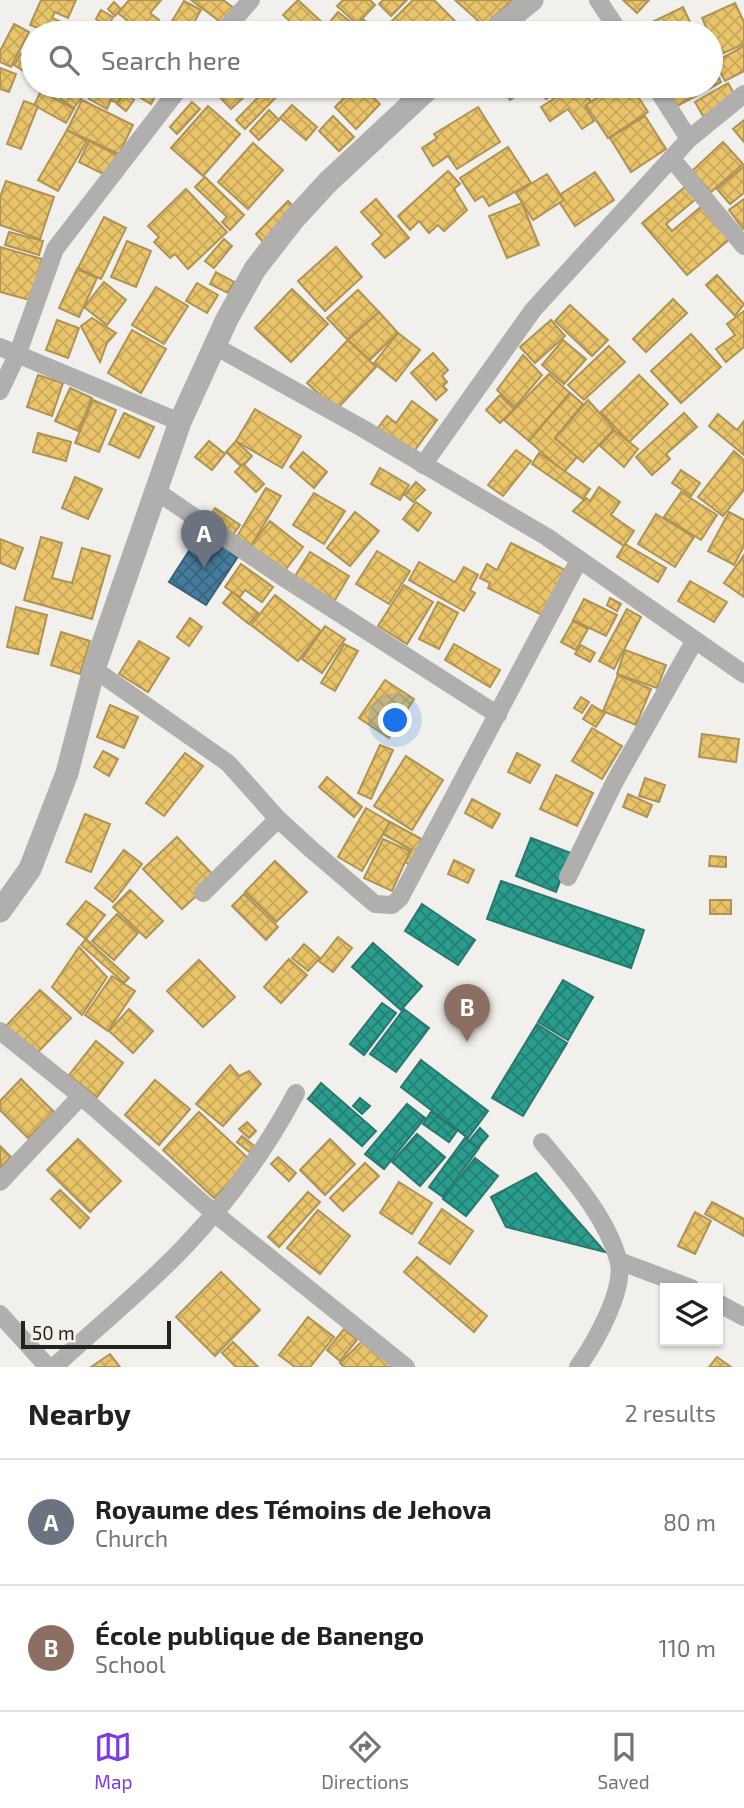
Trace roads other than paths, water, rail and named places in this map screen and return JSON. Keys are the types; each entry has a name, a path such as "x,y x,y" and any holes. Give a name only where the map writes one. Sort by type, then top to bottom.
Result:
{"street":[{"path":"232,21 250,0"},
{"path":"506,21 532,0"},
{"path":"598,0 612,21"},
{"path":"423,465 533,310 689,139 744,94"},
{"path":"0,391 18,354 55,249 172,98"},
{"path":"0,911 30,869 67,773 94,669 180,422 213,345 255,269 294,219 328,182 418,98"},
{"path":"663,98 689,139"},
{"path":"672,159 744,246"},
{"path":"213,345 547,537 744,674"},
{"path":"0,346 180,422"},
{"path":"156,491 284,578 498,715"},
{"path":"94,669 228,763 278,819 375,904 392,905 400,898 435,834 579,560"},
{"path":"568,877 615,781 695,640"},
{"path":"203,893 278,819"},
{"path":"0,1031 81,1096 214,1213 406,1367"},
{"path":"54,1367 186,1245 214,1213 274,1131 296,1093"},
{"path":"0,1182 81,1096"},
{"path":"542,1142 599,1219 619,1261 615,1292 606,1320 578,1367"},
{"path":"619,1261 678,1283"},
{"path":"723,1306 744,1317"},
{"path":"0,1314 48,1367"}],"place":[{"name":"Royaume des Témoins de Jehova","path":"204,568"},
{"name":"École publique de Banengo","path":"467,1042"}]}
